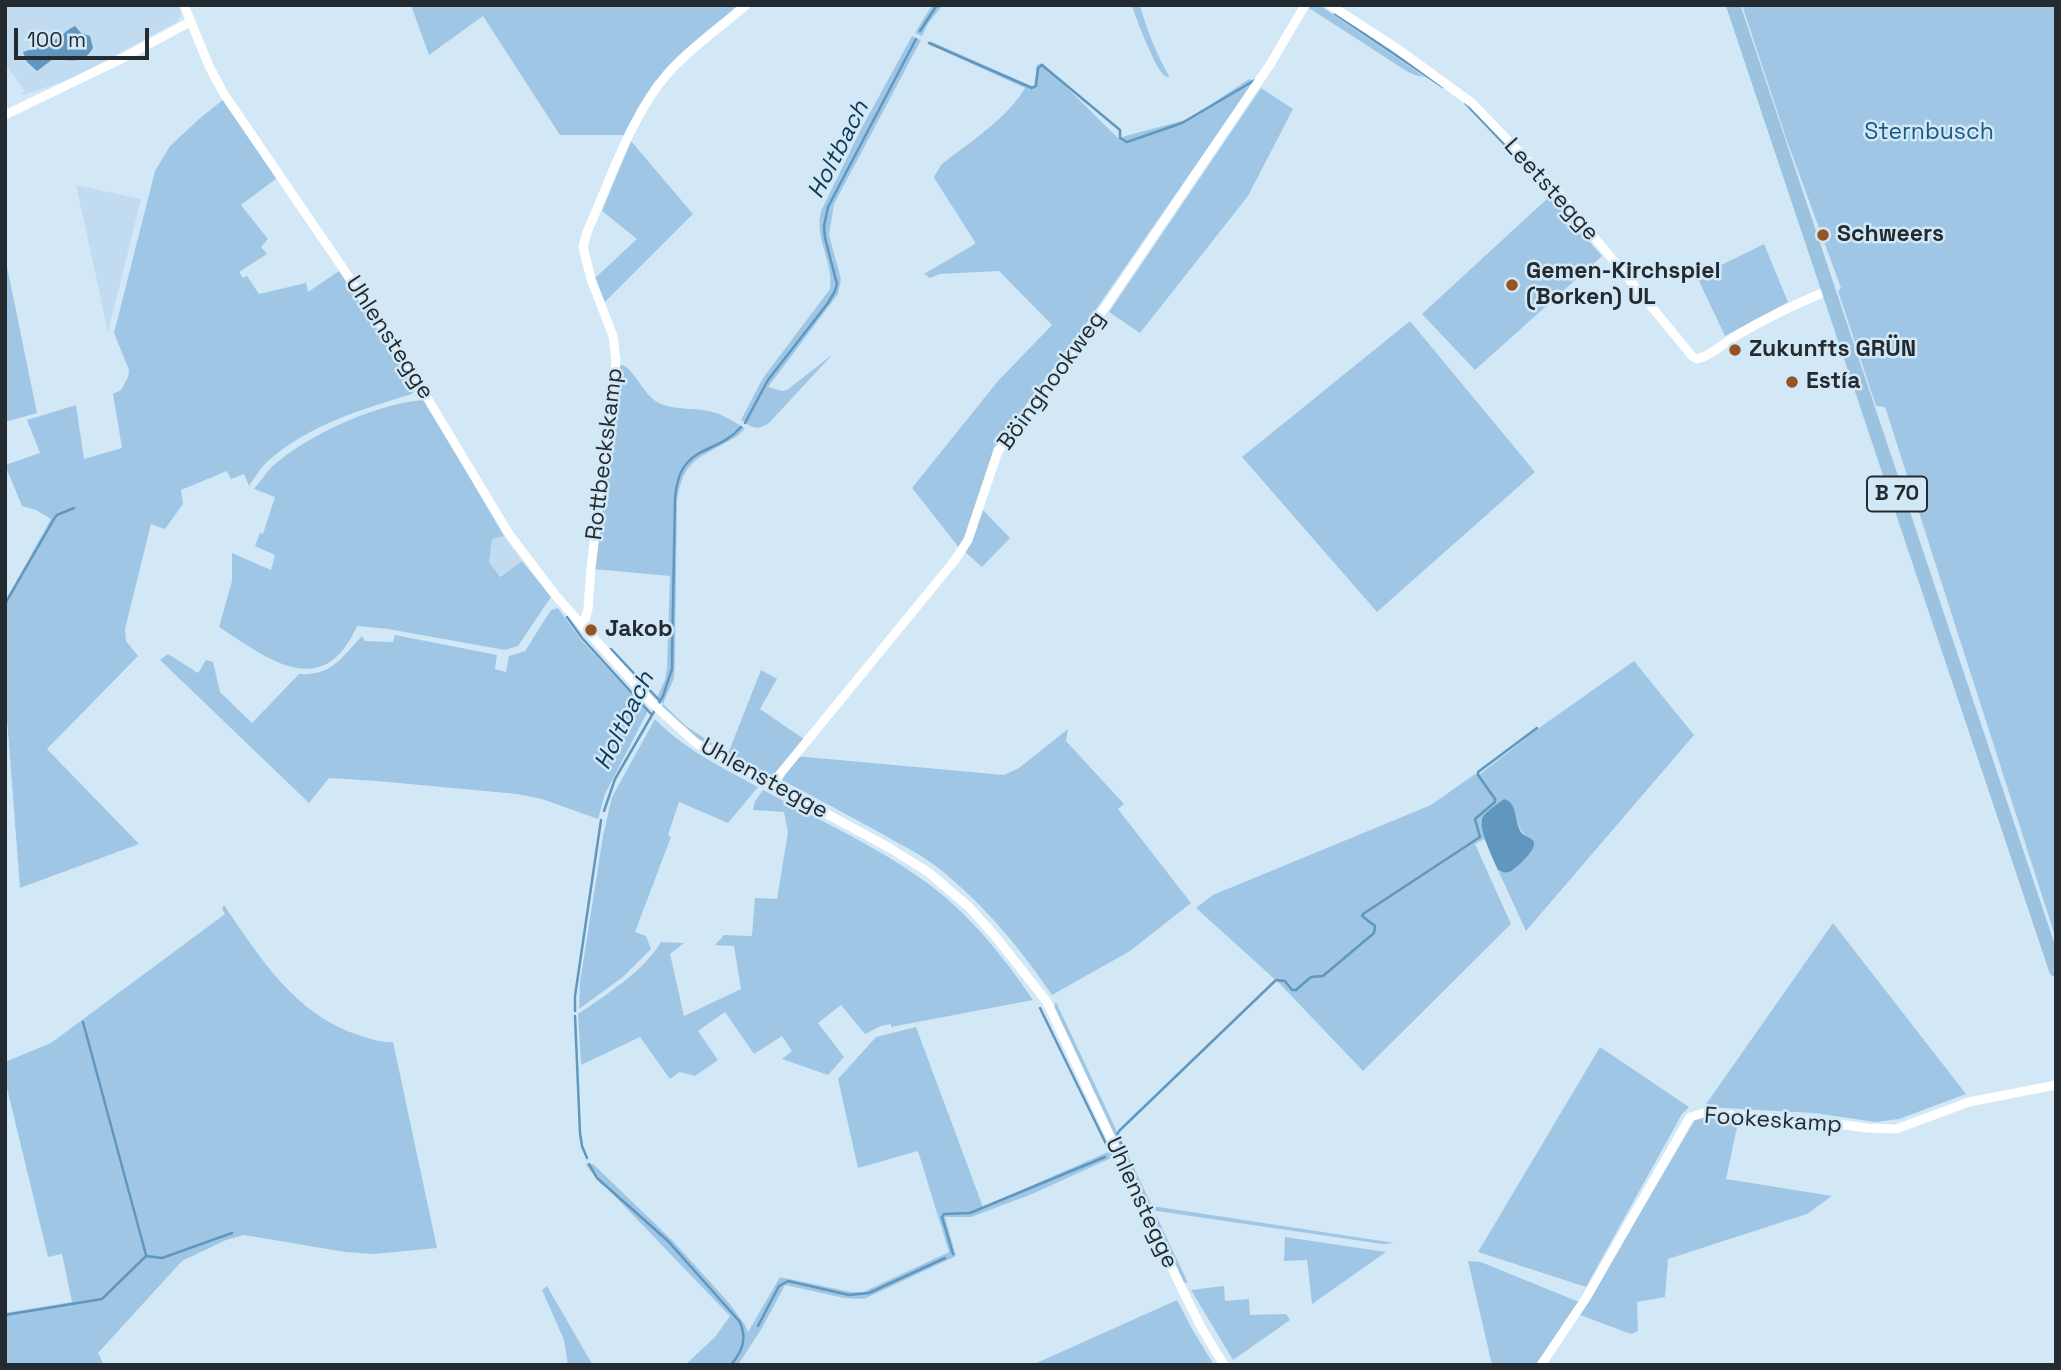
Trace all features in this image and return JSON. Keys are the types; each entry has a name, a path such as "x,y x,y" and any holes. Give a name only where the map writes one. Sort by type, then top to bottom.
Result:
{"main road":[{"name":"B 70","path":"1734,5 2056,970"}],"street":[{"name":"Uhlenstegge","path":"184,5 224,94 396,346 509,534 556,596 659,711 696,743 877,841 928,872 969,907 1047,1002 1182,1289 1224,1365"},
{"name":"Rottbeckskamp","path":"583,627 588,609 616,360 613,336 591,279 583,247 635,122 651,95 681,60 746,5"},
{"name":"Böinghookweg","path":"771,785 955,560 968,540 998,452 1106,306 1271,63 1306,5"},
{"name":"Leetstegge","path":"1330,5 1395,47 1472,103 1553,187 1697,359 1777,313 1829,290"},
{"path":"5,115 190,22"},
{"name":"Fookeskamp","path":"1541,1365 1586,1298 1690,1117 1704,1114 1896,1129 1969,1102 2056,1085"}],"shaded area":[{"path":"5,5 180,5 181,16 177,22 71,79 23,95 25,91 5,64"},
{"path":"75,26 81,33 90,36 93,48 85,57 76,60 53,59 37,71 27,62 23,52 52,41"},
{"path":"76,185 141,199 108,332 87,235"},
{"path":"504,536 522,561 499,577 488,562 492,539"},
{"path":"1504,799 1512,804 1521,832 1534,843 1532,850 1509,872 1498,870 1482,824 1485,814"}],"green space":[{"path":"411,5 738,5 653,84 626,135 560,135 483,16 429,55"},
{"path":"932,5 943,5 922,36 915,33"},
{"path":"1132,5 1140,5 1153,43 1170,78 1161,72 1153,58"},
{"path":"1310,5 1319,5 1425,77 1408,72 1309,8"},
{"name":"Sternbusch","path":"1742,5 2056,5 2056,939 1885,407 1876,406 1838,291 1841,288 1786,138"},
{"path":"912,36 921,40 834,204 829,235 841,279 838,294 768,387 787,390 833,354 769,423 758,428 752,427 741,420 763,378 830,289 829,270 820,231 821,211 861,129"},
{"path":"930,41 1031,86 1034,85 1037,65 1042,63 1118,138 1189,119 1249,79 1254,81 1072,344 994,448 966,539 960,549 912,488 998,381 1052,325 999,271 940,274 930,278 924,274 975,244 934,177 941,165 987,130 1008,110 1025,88 935,47 929,44"},
{"path":"1261,88 1293,109 1248,196 1140,333 1109,312"},
{"path":"224,99 277,178 241,205 268,239 261,247 267,254 239,272 243,278 247,276 259,294 306,283 308,292 339,271 414,385 414,390 412,394 355,412 301,437 269,460 249,486 244,474 231,479 227,471 181,490 183,504 165,529 151,524 125,629 126,641 138,656 47,749 139,844 20,888 5,719 5,601 51,519 22,506 5,465 40,453 27,420 76,405 84,459 122,448 113,394 121,390 129,370 114,333 155,171 170,146"},
{"path":"631,141 693,214 604,303 594,279 637,239 602,211"},
{"name":"Gemen-Kirchspiel (Borken) UL","path":"1549,197 1602,256 1475,370 1422,314"},
{"path":"1764,244 1788,302 1725,336 1697,277"},
{"path":"5,257 37,413 5,422"},
{"path":"1410,321 1535,472 1377,612 1242,457"},
{"path":"623,365 650,396 661,404 716,413 745,428 737,436 693,463 687,469 680,487 677,500 674,678 663,704 657,697 667,668 670,576 593,569 618,366"},
{"path":"425,400 504,536 492,539 489,562 500,577 522,561 551,597 518,646 505,650 357,626 343,649 328,663 311,669 275,661 219,627 232,581 232,553 271,570 275,555 255,546 260,533 263,534 275,497 254,489 269,470 303,444 344,423 387,407"},
{"path":"981,508 1010,538 982,567 964,551"},
{"path":"558,608 581,640 648,711 605,794 598,819 542,799 517,794 329,778 309,803 160,660 168,654 198,673 206,660 213,662 220,692 252,723 299,674 328,669 362,636 365,641 393,642 395,635 497,655 495,669 506,672 509,656 525,651 551,610"},
{"path":"1634,661 1694,735 1526,931 1498,870 1502,872 1532,840 1522,831 1507,800 1481,821 1489,848 1484,839 1475,844 1511,924 1363,1071 1280,984 1196,908 1213,895 1431,805 1475,774 1480,774 1539,728"},
{"path":"761,670 777,679 760,709 804,739 774,776 768,778 729,759 726,751 729,751"},
{"path":"663,704 686,726 713,744 702,743 661,709"},
{"path":"655,719 691,748 758,787 728,823 679,802 668,835 671,837 635,932 646,936 651,949 623,977 579,1009 580,982 603,836 612,797"},
{"path":"1068,729 1066,741 1124,804 1118,809 1191,903 1130,951 1052,995 1000,927 937,867 782,780 795,756 1004,775 1019,768"},
{"path":"763,790 870,846 930,885 986,938 1033,1000 891,1027 891,1024 881,1026 865,1034 841,1005 818,1023 844,1057 828,1075 782,1059 792,1051 782,1036 754,1054 725,1012 698,1031 718,1060 695,1076 680,1072 670,1079 640,1037 581,1065 578,1014 634,973 661,942 684,943 670,954 684,1016 741,989 734,946 715,945 724,935 752,936 755,898 777,899 788,832 784,812 753,810 755,801"},
{"path":"224,905 251,945 282,983 317,1015 361,1036 393,1042 437,1248 374,1254 345,1252 244,1235 226,1240 182,1261 98,1353 104,1365 5,1365 5,1313 72,1302 62,1254 48,1257 5,1080 5,1062 51,1043 225,914 222,909"},
{"path":"1833,923 1966,1094 1899,1119 1876,1122 1814,1113 1704,1107"},
{"path":"1056,1002 1152,1206 1395,1243 1382,1244 1146,1208 1053,1011"},
{"path":"916,1027 983,1207 1108,1152 1111,1158 1032,1194 971,1217 945,1217 956,1256 864,1299 844,1298 785,1285 738,1365 685,1365 715,1337 730,1316 601,1184 585,1164 593,1164 672,1240 730,1304 748,1332 780,1277 851,1292 863,1292 949,1252 918,1151 858,1168 838,1079 876,1037"},
{"path":"1600,1047 1689,1107 1682,1114 1586,1287 1478,1252"},
{"path":"1696,1118 1739,1118 1726,1179 1832,1196 1807,1214 1668,1259 1665,1297 1637,1302 1638,1331 1631,1334 1580,1315"},
{"path":"1152,1216 1157,1217 1188,1283 1183,1282"},
{"path":"1285,1237 1386,1252 1312,1304 1307,1260 1284,1261"},
{"path":"1468,1261 1481,1262 1579,1302 1536,1365 1492,1365"},
{"path":"547,1286 593,1365 568,1365 564,1340 542,1290"},
{"path":"1224,1286 1225,1301 1249,1299 1250,1315 1286,1314 1290,1320 1233,1360 1191,1290"},
{"path":"1177,1300 1214,1365 1032,1365"}],"waterway":[{"name":"Holtbach","path":"920,31 937,5"},
{"path":"1335,14 1443,87"},
{"name":"Holtbach","path":"745,423 768,380 835,291 837,284 825,238 824,226 828,207 916,39"},
{"path":"929,43 1032,88 1036,86 1038,68 1042,65 1120,130 1120,138 1127,142 1182,123 1255,80"},
{"path":"1465,103 1547,189"},
{"name":"Holtbach","path":"604,811 615,779 663,696 672,669 675,499 678,481 683,468 691,459 731,436 741,427"},
{"path":"5,604 54,519 74,508"},
{"path":"567,617 582,638 652,715"},
{"path":"611,649 660,701"},
{"path":"1123,1147 1117,1135 1119,1131 1276,980 1285,981 1292,990 1296,990 1311,977 1323,976 1374,933 1375,926 1362,916 1363,914 1480,837 1475,819 1495,802 1495,799 1478,772 1537,728"},
{"name":"Holtbach","path":"575,1011 601,820"},
{"path":"1040,1008 1111,1154"},
{"name":"Holtbach","path":"575,1016 580,1133 587,1158"},
{"path":"83,1022 146,1255"},
{"path":"953,1254 942,1217 944,1214 970,1213 1105,1157"},
{"name":"Holtbach","path":"589,1164 597,1178 668,1241 740,1322 743,1344 731,1365"},
{"path":"5,1315 102,1299 146,1256 162,1258 232,1233"},
{"path":"758,1326 779,1286 788,1281 849,1295 869,1293 945,1258"}],"place":[{"name":"Schweers","path":"1823,235"},
{"name":"Gemen-Kirchspiel (Borken) UL","path":"1512,285"},
{"name":"Zukunfts GRÜN","path":"1735,350"},
{"name":"Estía","path":"1792,382"},
{"name":"Jakob","path":"591,630"}]}
